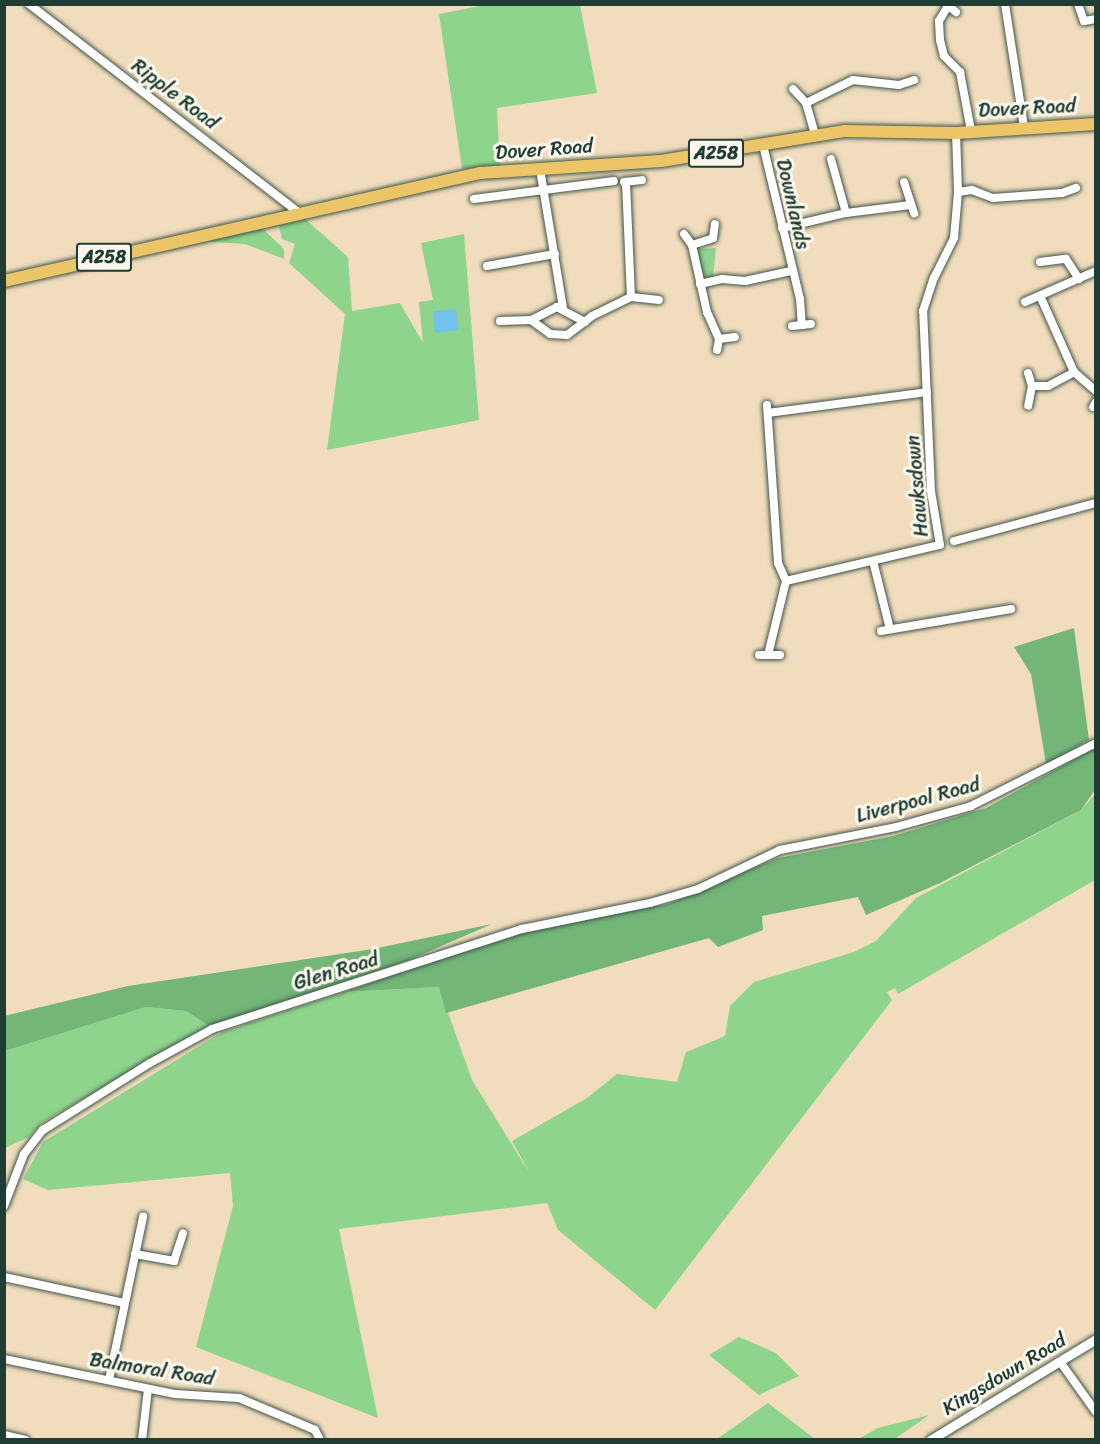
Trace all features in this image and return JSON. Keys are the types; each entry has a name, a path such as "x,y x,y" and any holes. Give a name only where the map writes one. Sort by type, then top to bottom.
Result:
{"main road":[{"name":"Dover Road","path":"4,280 441,180 540,169 650,162 815,135 866,130 956,133 1095,124"}],"street":[{"name":"Ripple Road","path":"29,4 299,213"},
{"path":"1005,4 1024,128"},
{"path":"1078,4 1084,21 1095,19"},
{"path":"956,12 947,5 939,21 940,40 944,56 960,72 971,131"},
{"path":"960,72 971,71"},
{"path":"806,103 853,80 899,85 914,80"},
{"path":"793,89 806,103 815,135"},
{"name":"Hawksdown","path":"786,581 940,545 931,491 923,311 934,278 954,238 958,192 956,133"},
{"name":"Downlands","path":"763,145 802,325"},
{"path":"831,159 846,213"},
{"path":"540,169 563,308"},
{"path":"825,174 833,171"},
{"path":"474,199 642,180"},
{"path":"620,182 631,297"},
{"path":"782,228 846,213 912,209 904,182"},
{"path":"958,192 972,190 993,198 1062,193 1076,188"},
{"path":"692,245 713,238 715,224"},
{"path":"684,234 692,245 707,312 719,339 717,350"},
{"path":"1066,259 1071,250"},
{"path":"487,266 555,254"},
{"path":"1040,262 1066,259"},
{"path":"1066,259 1079,279"},
{"path":"700,284 722,279 745,281 791,271"},
{"path":"1025,302 1041,298 1095,271"},
{"path":"531,320 550,334 567,335 585,322 631,297 659,300"},
{"path":"1041,298 1074,372 1095,391"},
{"path":"500,321 531,320 546,310 563,308 585,322"},
{"path":"792,326 812,324"},
{"path":"719,339 735,337"},
{"path":"1032,386 1048,386 1074,372"},
{"path":"1028,373 1032,386 1028,406"},
{"path":"768,655 786,581 778,563 767,409 927,392"},
{"path":"954,541 1095,503"},
{"path":"873,561 890,629"},
{"path":"881,631 1011,609"},
{"path":"759,655 780,655"},
{"name":"Liverpool Road","path":"740,866 814,841 896,827 971,806 1095,743"},
{"name":"Glen Road","path":"4,1206 24,1154 44,1130 150,1063 212,1029 522,929 650,903 698,889 740,866"},
{"path":"109,1380 143,1217"},
{"path":"135,1254 174,1261 183,1233"},
{"path":"4,1277 124,1303"},
{"name":"Kingsdown Road","path":"930,1440 1062,1363 1095,1339"},
{"name":"Balmoral Road","path":"4,1359 148,1389 239,1398 315,1430 320,1440"},
{"path":"1062,1363 1095,1412"},
{"path":"142,1440 148,1389"},
{"path":"4,1435 25,1440"}],"green space":[{"path":"485,5 580,5 597,93 497,108 500,166 462,169 439,14"},
{"path":"303,217 348,257 352,311 400,303 423,343 419,302 433,300 421,243 464,234 479,420 327,450 345,314 289,263 295,244 282,239 279,226"},
{"path":"261,227 284,249 284,259 245,244 201,241"},
{"path":"716,248 713,277 704,279 697,249"},
{"path":"1074,628 1089,740 1046,764 1031,674 1014,647"},
{"path":"1095,748 1095,790 1081,810 940,883 866,915 858,897 762,916 763,930 718,947 709,938 446,1013 439,987 344,992 524,931 668,904 778,858 893,836 986,808"},
{"path":"1095,794 1095,880 898,994 895,988 887,992 892,1000 655,1310 558,1230 547,1203 339,1229 378,1418 196,1347 233,1206 230,1173 48,1190 23,1179 43,1142 222,1032 344,992 439,987 472,1080 530,1174 512,1141 587,1098 617,1074 677,1082 686,1052 725,1036 730,1006 754,982 854,952 876,941 916,898 1081,810"},
{"path":"492,924 407,961 209,1026 186,1011 146,1007 5,1051 4,1016 128,986 373,949"},
{"path":"146,1007 186,1011 209,1026 41,1123 29,1137 5,1148 5,1051"},
{"path":"739,1337 776,1353 799,1376 759,1395 709,1355"},
{"path":"768,1403 815,1439 717,1439"},
{"path":"929,1415 895,1439 858,1439 878,1428"}],"water":[{"path":"456,309 458,330 435,333 433,311"}]}
